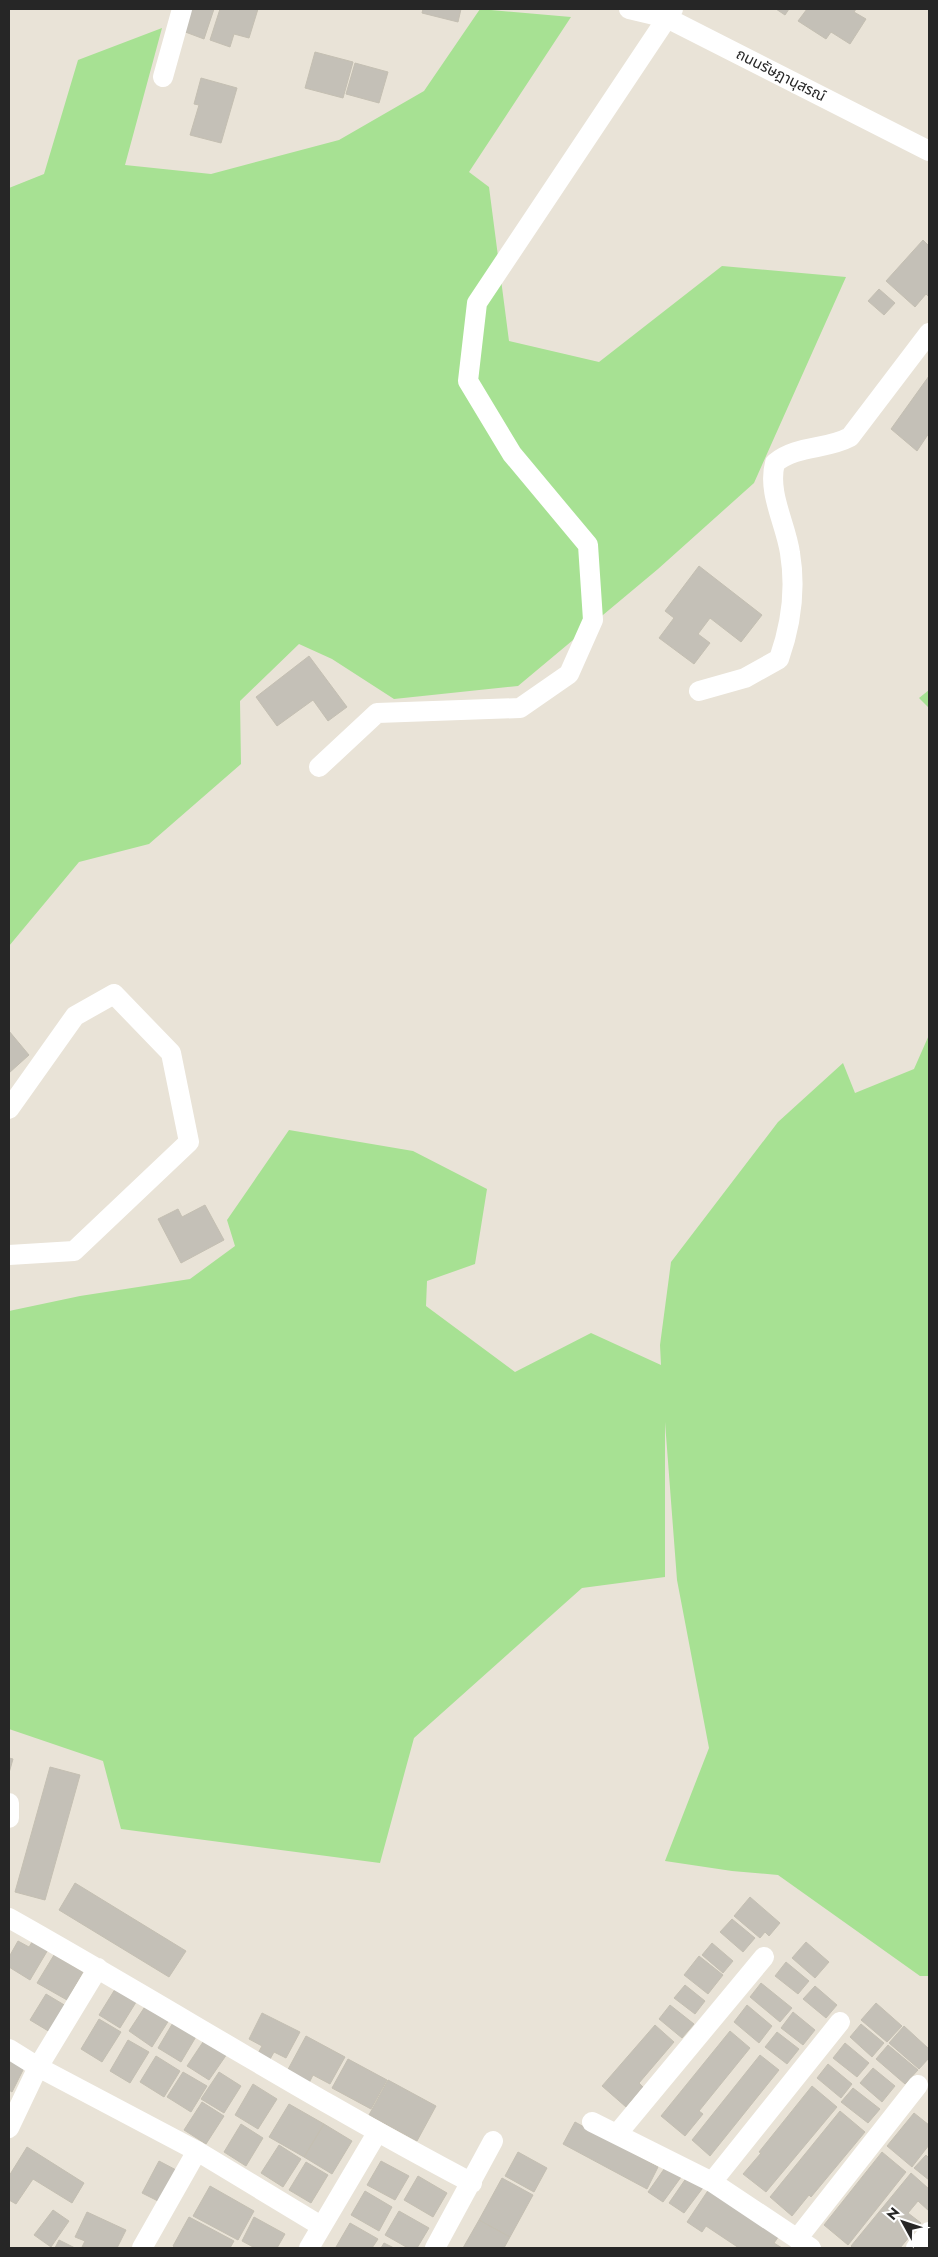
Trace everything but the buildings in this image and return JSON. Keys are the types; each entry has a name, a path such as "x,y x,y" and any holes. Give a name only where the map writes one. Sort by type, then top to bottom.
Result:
{"street":[{"path":"163,77 182,9"},
{"name":"ถนนรัษฎานุสรณ์","path":"629,9 670,13 929,151"},
{"path":"320,768 377,713 520,708 569,674 593,620 588,545 512,454 468,381 477,302 670,13"},
{"path":"699,691 745,678 779,659 788,633 792,596 790,553 775,493 772,474 775,463 794,452 840,443 850,437 929,333"},
{"path":"9,1109 75,1016 114,994 171,1053 189,1142 74,1251 9,1255"},
{"path":"9,1803 9,1818"},
{"path":"9,1918 98,1968 377,2134 472,2183"},
{"path":"617,2134 764,1957"},
{"path":"9,2128 38,2067 98,1968"},
{"path":"712,2182 840,2022"},
{"path":"9,2049 38,2067 197,2151 321,2226"},
{"path":"592,2122 712,2182 804,2244 918,2085"},
{"path":"309,2248 377,2134"},
{"path":"435,2248 493,2142"},
{"path":"142,2248 197,2151"},
{"path":"916,2248 929,2232"}],"green space":[{"path":"480,9 571,17 469,172 489,187 509,341 599,362 722,266 846,277 754,483 658,569 518,686 394,699 332,659 299,644 240,701 241,764 149,844 79,862 9,946 9,188 44,174 78,60 162,28 125,165 211,174 339,140 424,91"},
{"path":"929,690 929,708 919,698"},
{"path":"929,1035 929,1976 920,1976 778,1875 732,1871 665,1861 709,1748 677,1580 665,1422 665,1577 582,1588 414,1738 380,1863 121,1829 103,1761 9,1729 9,1311 80,1296 190,1279 235,1246 227,1220 289,1130 413,1151 487,1189 475,1264 427,1281 426,1306 515,1372 591,1333 661,1365 660,1345 671,1262 778,1122 843,1063 855,1093 914,1069"}]}
